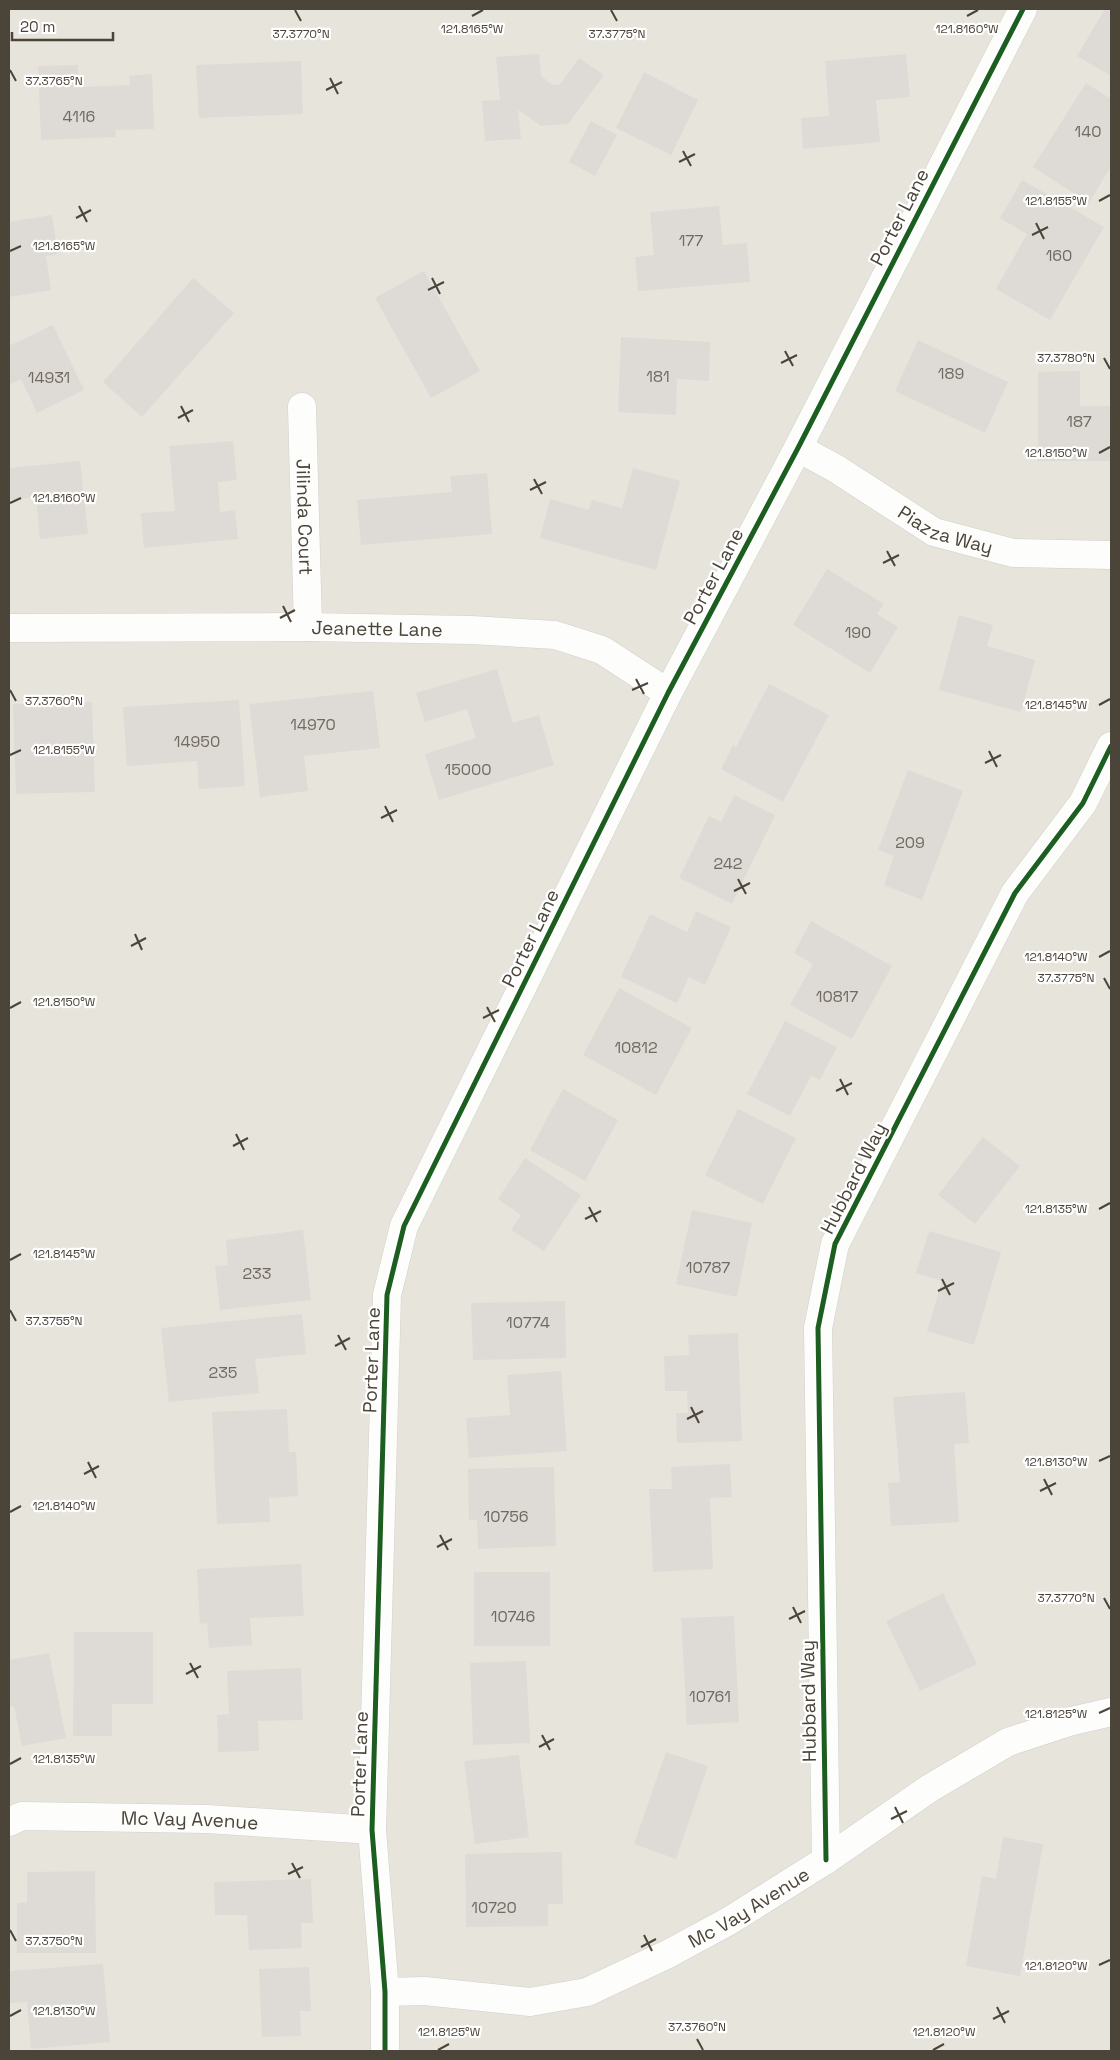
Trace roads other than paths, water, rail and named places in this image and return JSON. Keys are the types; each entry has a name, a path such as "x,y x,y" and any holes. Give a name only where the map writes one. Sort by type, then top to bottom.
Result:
{"street":[{"name":"Porter Lane","path":"385,2051 385,1992 372,1830 387,1295 404,1226 668,692 798,448 1023,9"},
{"name":"Jilinda Court","path":"302,407 308,627"},
{"name":"Piazza Way","path":"798,448 834,468 934,532 1013,552 1111,555"},
{"name":"Jeanette Lane","path":"9,628 308,627 471,630 555,635 602,650 668,692"},
{"name":"Hubbard Way","path":"826,1860 818,1328 835,1244 1015,893 1083,803 1111,746"},
{"name":"Mc Vay Avenue","path":"385,1992 424,1991 530,2002 587,1992 668,1954 729,1921 826,1860 930,1788 1008,1742 1072,1721 1111,1712"},
{"name":"Mc Vay Avenue","path":"9,1822 22,1816 198,1819 372,1830"}]}
